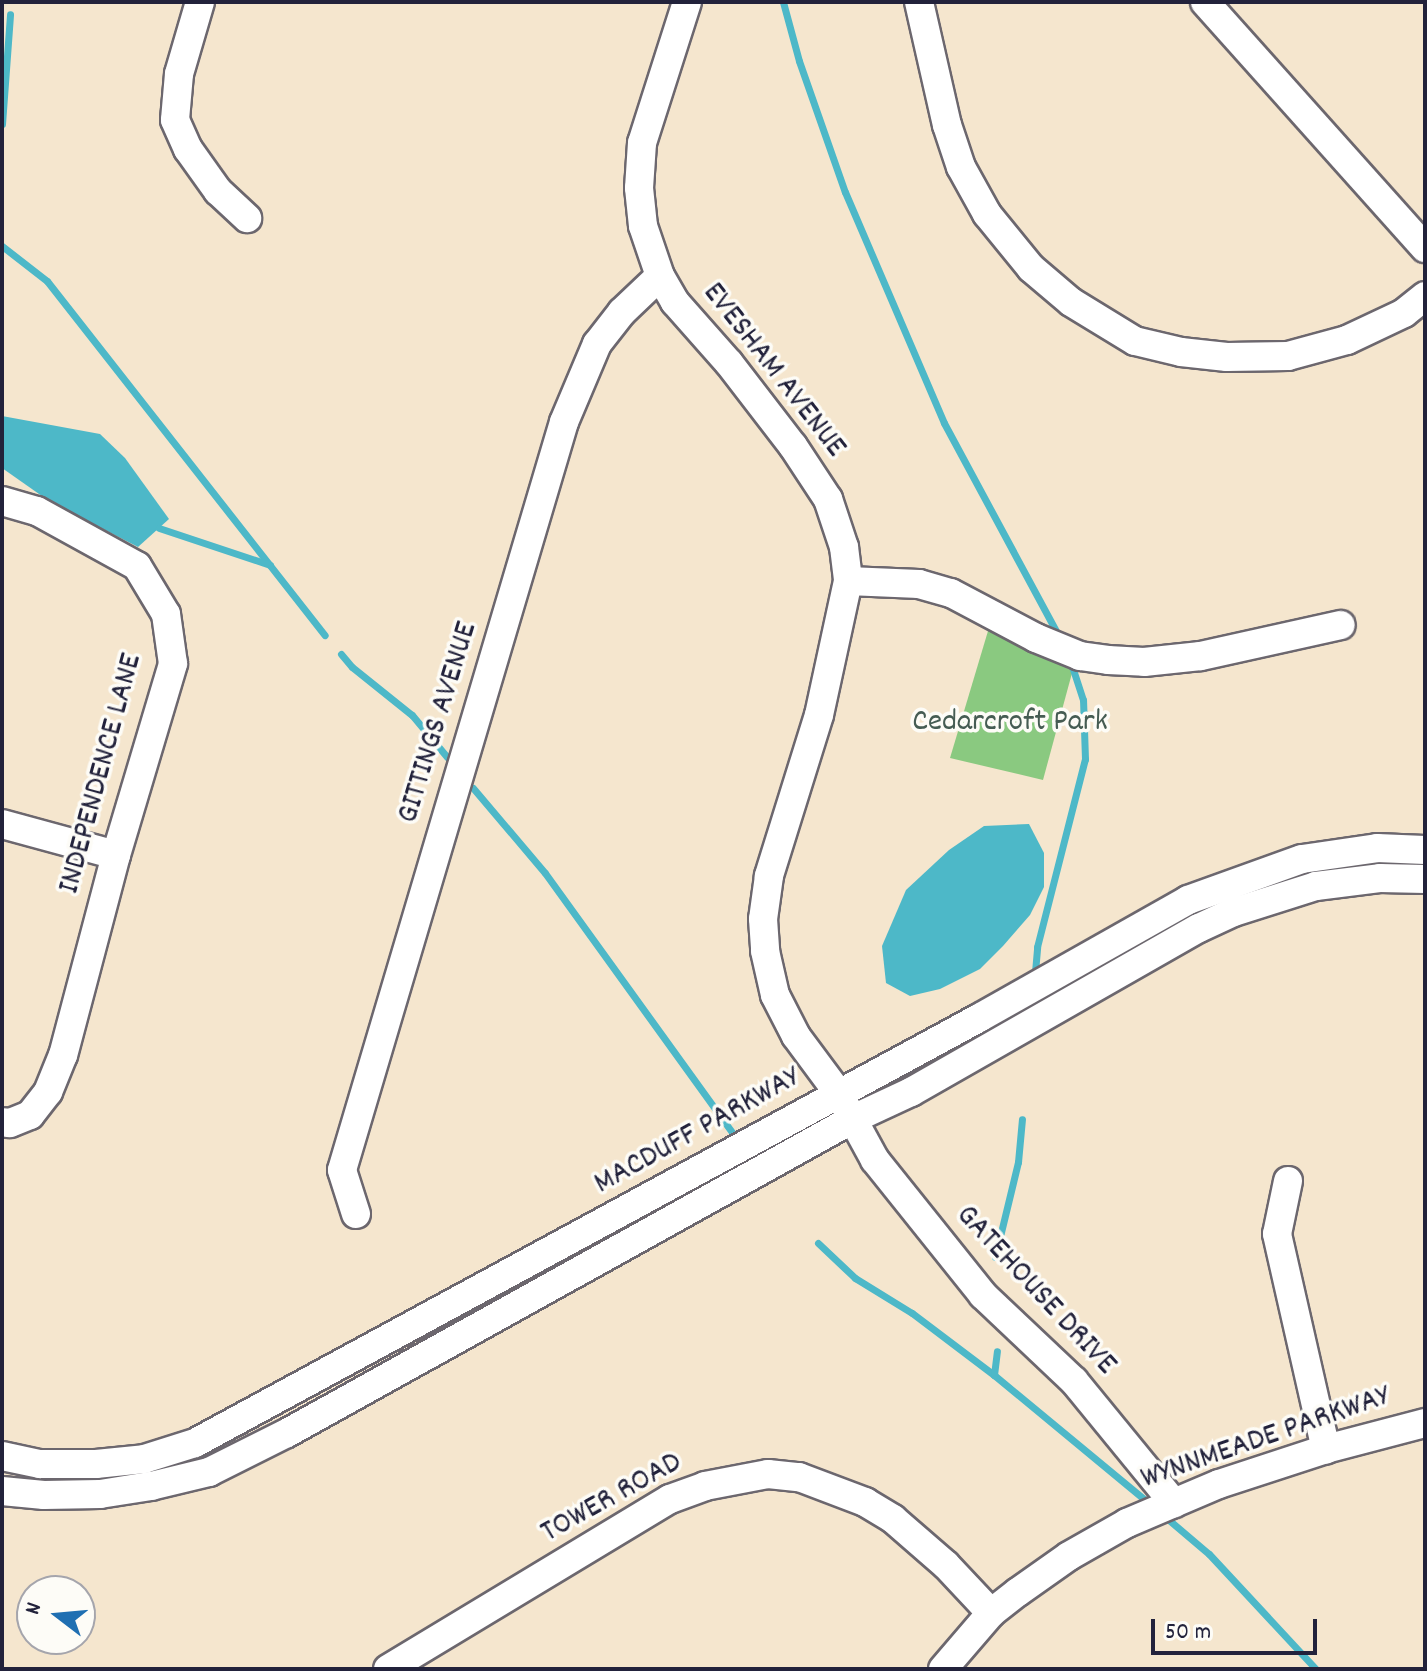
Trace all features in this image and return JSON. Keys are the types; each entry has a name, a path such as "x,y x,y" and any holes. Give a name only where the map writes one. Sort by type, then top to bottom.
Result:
{"street":[{"path":"200,2 179,74 175,120 188,149 218,191 247,218"},
{"name":"EVESHAM AVENUE","path":"687,2 642,143 639,188 643,226 660,276 675,302 729,363 793,446 828,499 844,547 848,581 819,715 769,876 763,919 765,951 775,995 796,1036 839,1094"},
{"path":"919,2 947,125 961,167 987,214 1031,268 1071,302 1135,341 1227,357 1288,356 1347,340 1404,313 1425,296"},
{"path":"1205,2 1425,248"},
{"name":"GITTINGS AVENUE","path":"356,1214 342,1170 564,422 597,344 622,312 660,276"},
{"name":"INDEPENDENCE LANE","path":"2,501 37,511 137,566 166,614 173,664 116,855 63,1055 48,1092 30,1115 10,1123 2,1122"},
{"path":"848,581 919,584 951,593 1080,656 1120,661 1170,660 1341,625"},
{"path":"2,824 116,855"},
{"name":"MACDUFF PARKWAY","path":"2,1456 40,1464 96,1464 144,1459 195,1443 839,1094 1188,900 1302,859 1346,851 1425,850"},
{"name":"MACDUFF PARKWAY","path":"2,1491 44,1495 100,1494 209,1472 287,1433 853,1119 911,1092 1199,928 1234,912 1316,886 1353,880 1425,879"},
{"name":"GATEHOUSE DRIVE","path":"839,1094 875,1160 983,1295 1074,1381 1174,1503"},
{"path":"1288,1181 1277,1234 1326,1449"},
{"name":"WYNNMEADE PARKWAY","path":"943,1669 991,1613 1069,1556 1127,1523 1326,1449 1425,1423"},
{"name":"TOWER ROAD","path":"388,1669 670,1499 705,1486 768,1474 799,1477 865,1502 893,1519 946,1565 991,1613"}],"green space":[{"name":"Cedarcroft Park","path":"991,621 1075,662 1043,780 950,758"}],"water":[{"path":"2,416 100,434 125,458 169,519 138,547 49,501 2,468"},
{"path":"1029,824 1044,853 1044,887 1030,915 1003,946 980,969 940,989 910,996 886,983 882,946 906,890 949,850 984,826"}],"waterway":[{"path":"783,2 799,61 845,192 944,423 1061,640"},
{"path":"2,124 10,14"},
{"path":"2,246 47,281 325,635"},
{"path":"159,528 270,565"},
{"path":"341,654 352,667 412,715 447,757"},
{"path":"1035,972 1037,947 1085,759 1083,700 1071,662"},
{"path":"473,788 545,873 735,1136"},
{"path":"995,1257 1018,1162 1022,1119"},
{"path":"818,1243 855,1278 912,1313 994,1375 1150,1504"},
{"path":"994,1375 997,1351"},
{"path":"1163,1515 1209,1554 1316,1669"}]}
